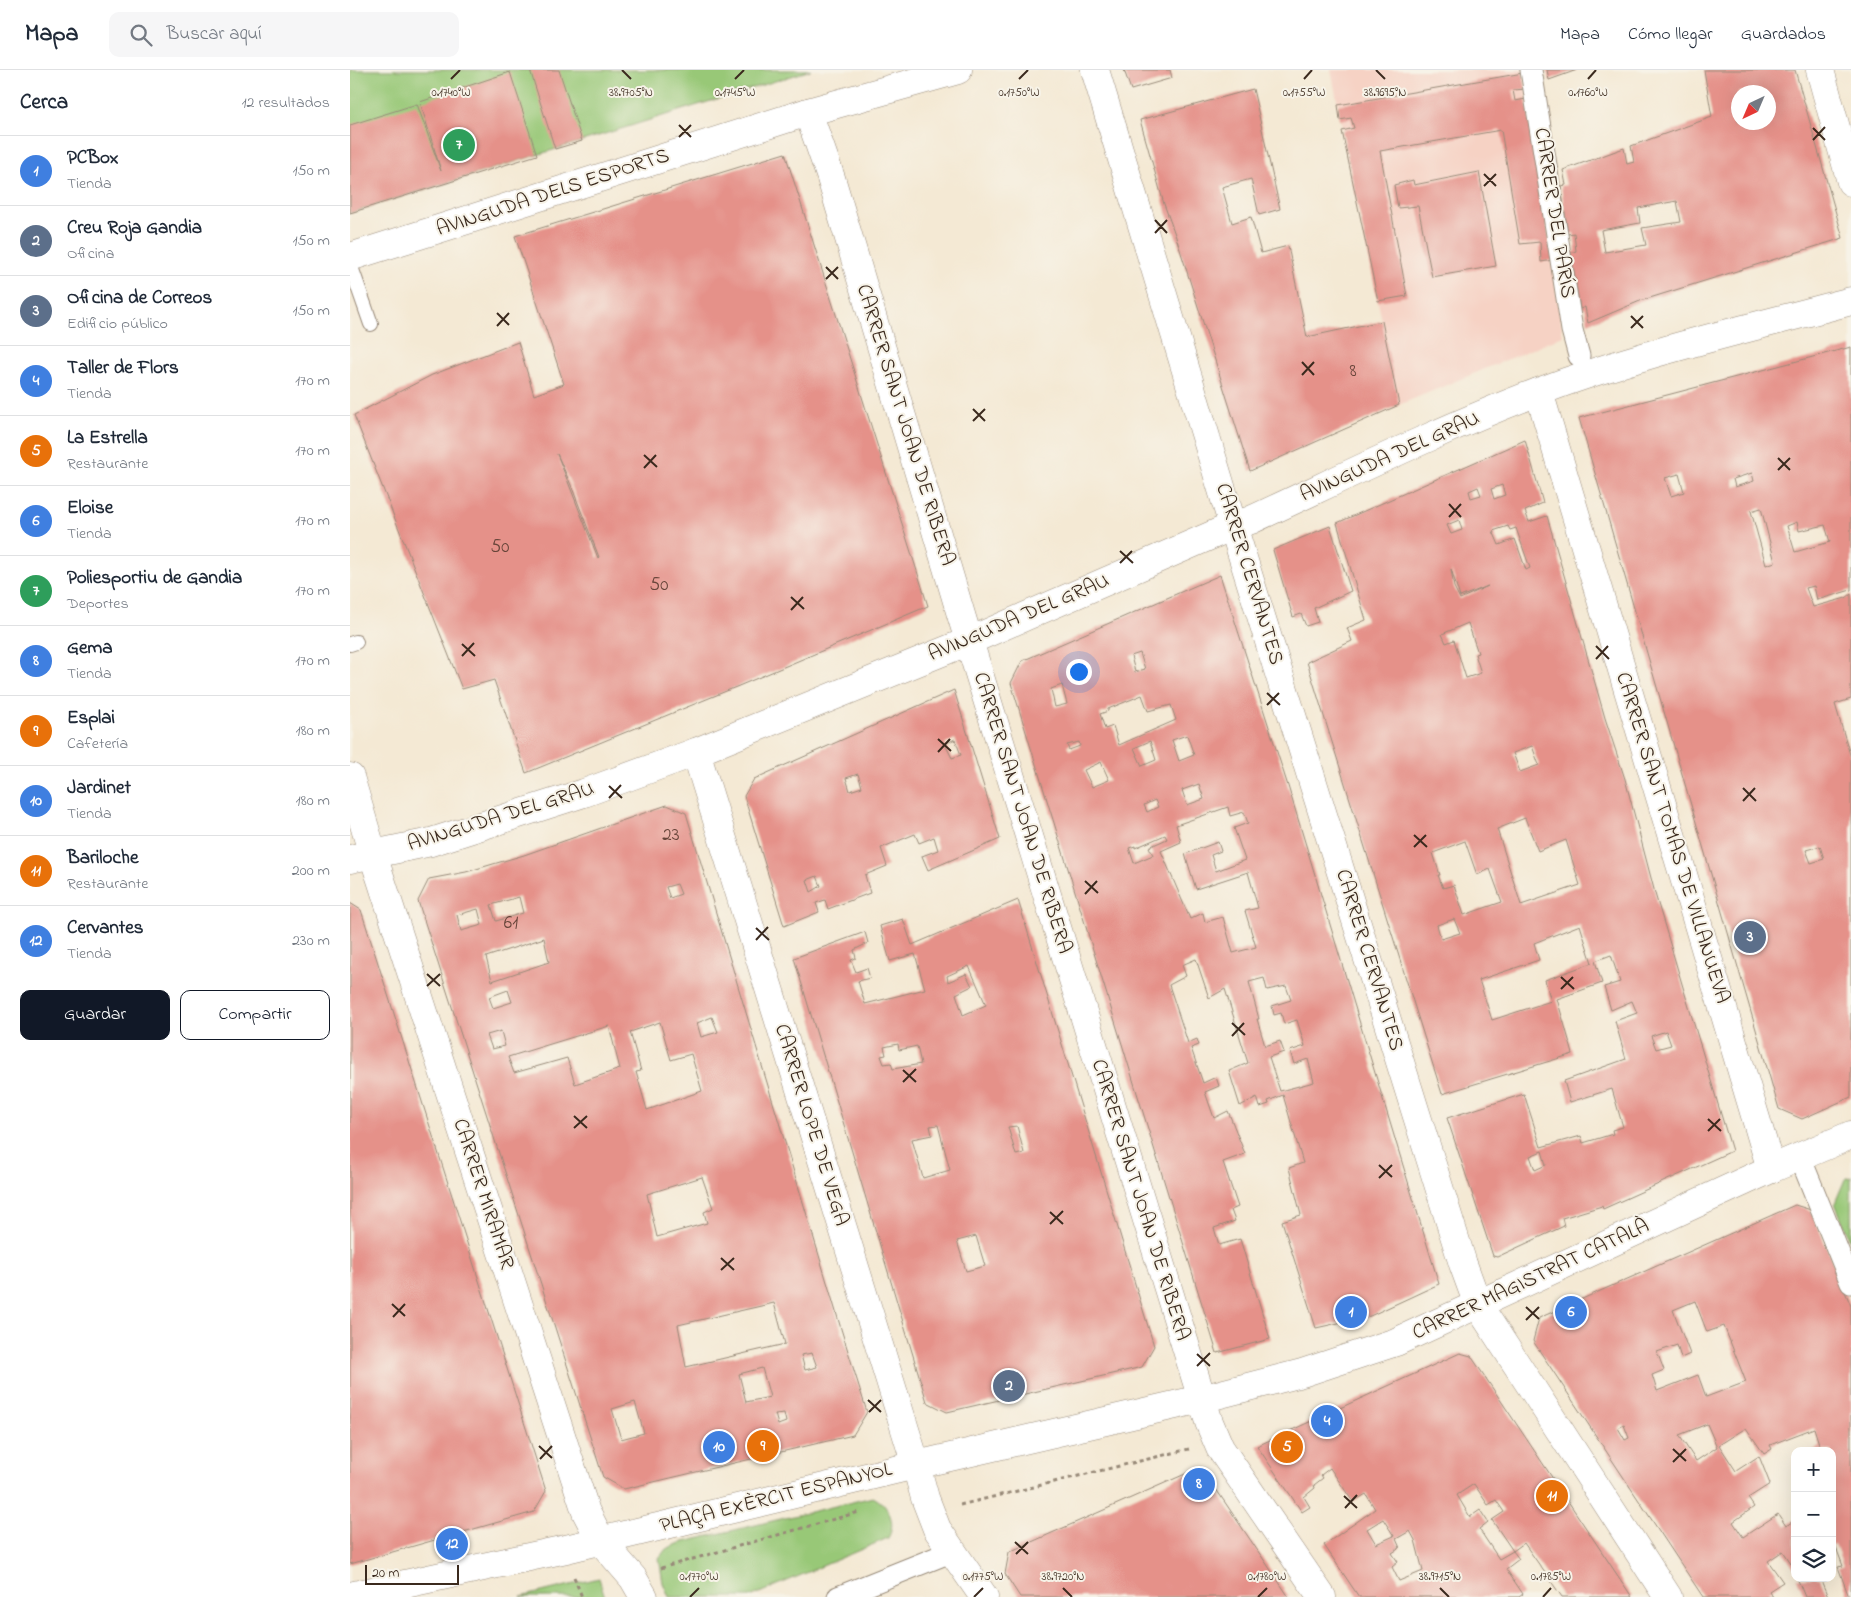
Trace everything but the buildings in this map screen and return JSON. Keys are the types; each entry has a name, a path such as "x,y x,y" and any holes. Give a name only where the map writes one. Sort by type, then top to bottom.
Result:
{"street":[{"name":"AVINGUDA DELS ESPORTS","path":"350,258 808,112 958,70"},
{"name":"CARRER CERVANTES","path":"1095,70 1460,1255 1478,1305 1668,1597"},
{"name":"CARRER DEL PARÍS","path":"1531,70 1572,330 1579,356"},
{"path":"1820,70 1851,182"},
{"name":"CARRER SANT JOAN DE RIBERA","path":"808,112 831,178 969,640 1201,1399 1216,1440 1322,1597"},
{"name":"AVINGUDA DEL GRAU","path":"361,857 430,842 584,793 696,752 969,640 1251,520 1495,409 1539,392 1646,356 1851,301"},
{"name":"CARRER SANT TOMAS DE VILLANUEVA","path":"1539,392 1771,1169"},
{"name":"CARRER LOPE DE VEGA","path":"696,752 916,1465 924,1498 938,1529 984,1597"},
{"name":"CARRER MIRAMAR","path":"350,777 361,857 581,1499 601,1541 638,1587"},
{"name":"CARRER MAGISTRAT CATALÀ","path":"1201,1399 1302,1374 1396,1342 1771,1169 1851,1135"},
{"path":"1800,1157 1851,1283"},
{"name":"PLAÇA EXÈRCIT ESPANYOL","path":"350,1596 601,1541 1201,1399"},
{"path":"838,1597 953,1551"}],"lane":[{"path":"350,264 372,324"}],"path":[{"path":"638,1587 646,1572 864,1511"},
{"path":"573,1574 582,1576"}],"shaded area":[{"path":"1331,70 1523,70 1563,336 1399,405"}],"green space":[{"path":"350,70 811,70 350,213"},
{"path":"1851,1177 1851,1243 1835,1203 1845,1179"},
{"path":"873,1497 879,1500 890,1515 892,1526 888,1538 750,1597 669,1597 663,1583 659,1558 666,1549 680,1543"},
{"path":"599,1578 605,1597 521,1597"}],"place":[{"name":"Poliesportiu de Gandia","path":"459,145"},
{"name":"Oficina de Correos","path":"1750,937"},
{"name":"PCBox","path":"1351,1312"},
{"name":"Eloise","path":"1571,1312"},
{"name":"Creu Roja Gandia","path":"1009,1386"},
{"name":"Taller de Flors","path":"1327,1421"},
{"name":"Esplai","path":"763,1446"},
{"name":"Jardinet","path":"719,1447"},
{"name":"La Estrella","path":"1287,1447"},
{"name":"Gema","path":"1199,1484"},
{"name":"Bariloche","path":"1552,1496"},
{"name":"Cervantes","path":"452,1544"}]}
